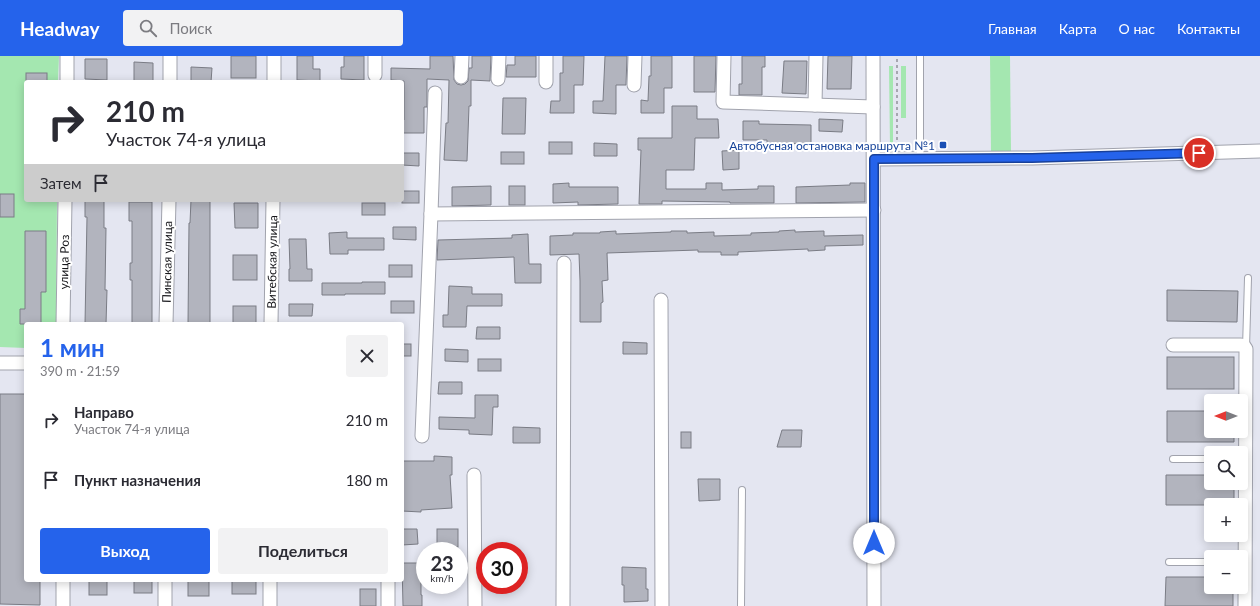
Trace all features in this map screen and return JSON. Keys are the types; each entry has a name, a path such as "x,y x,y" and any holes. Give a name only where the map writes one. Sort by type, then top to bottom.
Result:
{"street":[{"path":"67,56 67,80"},
{"path":"170,56 170,80"},
{"path":"274,56 274,80"},
{"path":"375,56 375,75"},
{"path":"461,77 462,56"},
{"path":"498,78 499,56"},
{"path":"546,56 546,82"},
{"path":"634,85 635,56"},
{"path":"724,56 723,102 873,107"},
{"path":"815,105 816,56"},
{"path":"873,56 874,606"},
{"path":"422,436 431,214 434,93"},
{"path":"874,159 1032,158 1260,151"},
{"name":"улица Роз","path":"63,322 65,202"},
{"name":"Пинская улица","path":"166,322 168,202"},
{"name":"Витебская улица","path":"271,322 273,202"},
{"path":"431,214 874,210"},
{"path":"563,606 564,263"},
{"path":"662,300 662,606"},
{"path":"1173,345 1244,346 1246,350 1243,446"},
{"path":"0,363 24,363"},
{"path":"474,475 475,606"},
{"path":"1243,490 1243,550"},
{"path":"62,582 63,606"},
{"path":"165,582 165,606"},
{"path":"270,582 270,606"},
{"path":"388,582 388,606"},
{"path":"1244,594 1245,606"}],"lane":[{"path":"920,56 920,159"},
{"path":"1246,350 1248,278"},
{"path":"1173,459 1204,459"},
{"path":"741,606 742,490"},
{"path":"1169,562 1204,562"}],"path":[{"path":"897,59 897,152"}],"green space":[{"path":"0,56 59,56 58,80 24,80 24,202 57,202 56,322 24,322 24,348 0,347"},
{"path":"990,56 1010,56 1011,152 991,152"},
{"path":"889,66 893,66 893,146 890,146"},
{"path":"901,66 906,66 906,118 901,118"}],"building":[{"path":"231,56 256,56 256,78 231,78"},
{"path":"297,56 313,56 313,69 320,69 320,80 297,80"},
{"path":"344,56 364,56 364,80 341,79 341,67 344,67"},
{"path":"430,56 453,56 454,80 457,84 461,85 468,81 469,68 472,68 472,56 491,56 490,81 471,80 471,106 469,106 467,161 444,160 446,123 448,123 449,80 427,79 427,107 424,107 424,133 404,133 404,80 391,80 391,68 430,69"},
{"path":"515,56 536,56 536,77 506,77 507,65 515,65"},
{"path":"563,56 584,56 583,85 574,85 574,113 550,113 551,101 560,101 560,73 563,73"},
{"path":"605,56 627,56 626,85 616,85 616,114 593,113 593,101 603,101"},
{"path":"651,56 672,56 672,88 664,88 664,113 641,113 641,100 648,101 649,76 651,76"},
{"path":"694,56 716,56 715,92 694,92"},
{"path":"742,56 765,56 765,67 762,67 762,95 739,95 739,84 742,84"},
{"path":"828,56 852,56 851,89 827,89"},
{"path":"85,59 107,59 107,80 85,79"},
{"path":"784,61 807,61 806,94 782,93"},
{"path":"134,62 153,63 153,80 134,80"},
{"path":"191,67 212,68 211,80 191,80"},
{"path":"26,73 47,73 47,80 26,80"},
{"path":"503,98 526,98 525,134 502,134"},
{"path":"672,106 697,106 697,119 718,119 719,138 695,138 694,170 666,170 666,189 706,189 706,183 722,183 722,190 758,189 758,186 774,186 774,203 662,201 662,204 639,204 641,150 638,150 638,138 672,138"},
{"path":"819,119 843,120 842,132 819,131"},
{"path":"743,121 759,121 759,124 811,125 811,144 767,143 767,140 743,140"},
{"path":"549,142 572,142 572,154 549,154"},
{"path":"594,143 617,144 617,156 594,156"},
{"path":"739,150 739,169 723,170 722,151"},
{"path":"501,152 524,152 524,164 501,164"},
{"path":"404,153 419,153 419,166 404,165"},
{"path":"569,183 569,187 618,187 618,204 578,205 578,202 553,203 553,184"},
{"path":"850,183 865,183 865,202 796,203 796,187 850,185"},
{"path":"491,186 491,205 452,206 452,187"},
{"path":"509,186 525,186 525,205 509,205"},
{"path":"404,191 419,191 419,203 402,203 404,202"},
{"path":"0,194 14,194 14,217 0,217"},
{"path":"85,202 104,202 104,228 106,228 106,322 85,322 87,217 85,217"},
{"path":"129,202 152,202 152,322 132,322 132,280 130,280 130,263 132,263 132,221 129,221"},
{"path":"191,202 210,202 210,322 188,322"},
{"path":"234,203 258,203 258,228 235,228"},
{"path":"362,203 385,203 385,215 362,215"},
{"path":"393,227 416,227 416,240 393,239"},
{"path":"795,230 795,232 824,231 824,236 863,235 863,245 825,246 825,250 808,251 808,249 738,252 738,255 721,255 721,252 698,252 698,250 607,253 608,280 602,281 603,302 601,303 601,322 580,322 579,254 550,255 550,236 573,235 573,233 600,233 616,231 616,234 687,231 687,233 714,232 714,236 751,235 751,233"},
{"path":"25,231 46,231 46,292 41,292 41,322 24,322 24,324 20,324 20,309 25,309"},
{"path":"347,232 347,238 384,238 384,250 348,250 348,254 330,254 329,233"},
{"path":"528,234 529,264 541,264 541,283 515,283 514,257 437,260 438,240 512,238 512,235"},
{"path":"289,239 306,239 307,269 312,269 312,281 289,281"},
{"path":"233,255 257,255 257,280 233,280"},
{"path":"389,265 412,265 412,277 389,277"},
{"path":"385,282 385,294 322,295 322,283"},
{"path":"449,286 472,287 472,294 502,294 502,306 467,306 466,327 443,327 443,315 448,315"},
{"path":"1167,290 1238,291 1237,322 1167,321"},
{"path":"391,301 414,301 414,313 391,313"},
{"path":"289,304 313,304 312,316 289,316"},
{"path":"233,306 256,306 256,322 233,322"},
{"path":"477,327 500,327 500,339 476,339"},
{"path":"623,342 647,343 647,354 623,354"},
{"path":"404,344 411,344 411,356 404,356"},
{"path":"445,349 468,350 468,362 445,361"},
{"path":"1167,357 1234,357 1234,389 1167,389"},
{"path":"478,359 501,359 501,371 478,371"},
{"path":"439,382 462,382 462,394 438,394"},
{"path":"0,394 24,394 24,582 40,582 40,605 0,604"},
{"path":"475,395 498,395 498,407 493,407 492,435 469,434 469,430 439,429 439,417 475,418"},
{"path":"1167,411 1204,411 1204,438 1234,438 1234,442 1167,442"},
{"path":"513,427 540,428 540,443 513,443"},
{"path":"782,430 802,430 801,447 777,447"},
{"path":"681,432 691,432 691,448 681,448"},
{"path":"434,456 452,457 452,475 450,475 452,508 421,510 421,512 404,511 404,461 434,461"},
{"path":"1166,475 1204,475 1204,490 1234,490 1234,498 1204,498 1204,505 1166,505"},
{"path":"698,479 720,479 720,500 699,501"},
{"path":"404,529 417,529 418,542 416,542 416,544 404,545"},
{"path":"437,529 458,529 458,542 437,542"},
{"path":"404,563 416,563 416,594 422,595 422,606 403,606"},
{"path":"622,567 646,568 646,589 648,589 648,601 624,602"},
{"path":"1166,577 1204,577 1204,594 1233,594 1233,606 1165,606"},
{"path":"89,582 107,582 107,595 89,595"},
{"path":"134,582 152,582 152,593 134,593"},
{"path":"188,582 209,582 209,596 188,596"},
{"path":"232,582 256,582 256,594 232,594"},
{"path":"360,589 376,589 376,606 360,606"}],"place":[{"name":"Автобусная остановка маршрута №1","path":"943,145"}],"route":[{"path":"874,543 874,159 1032,158 1199,153"}]}
